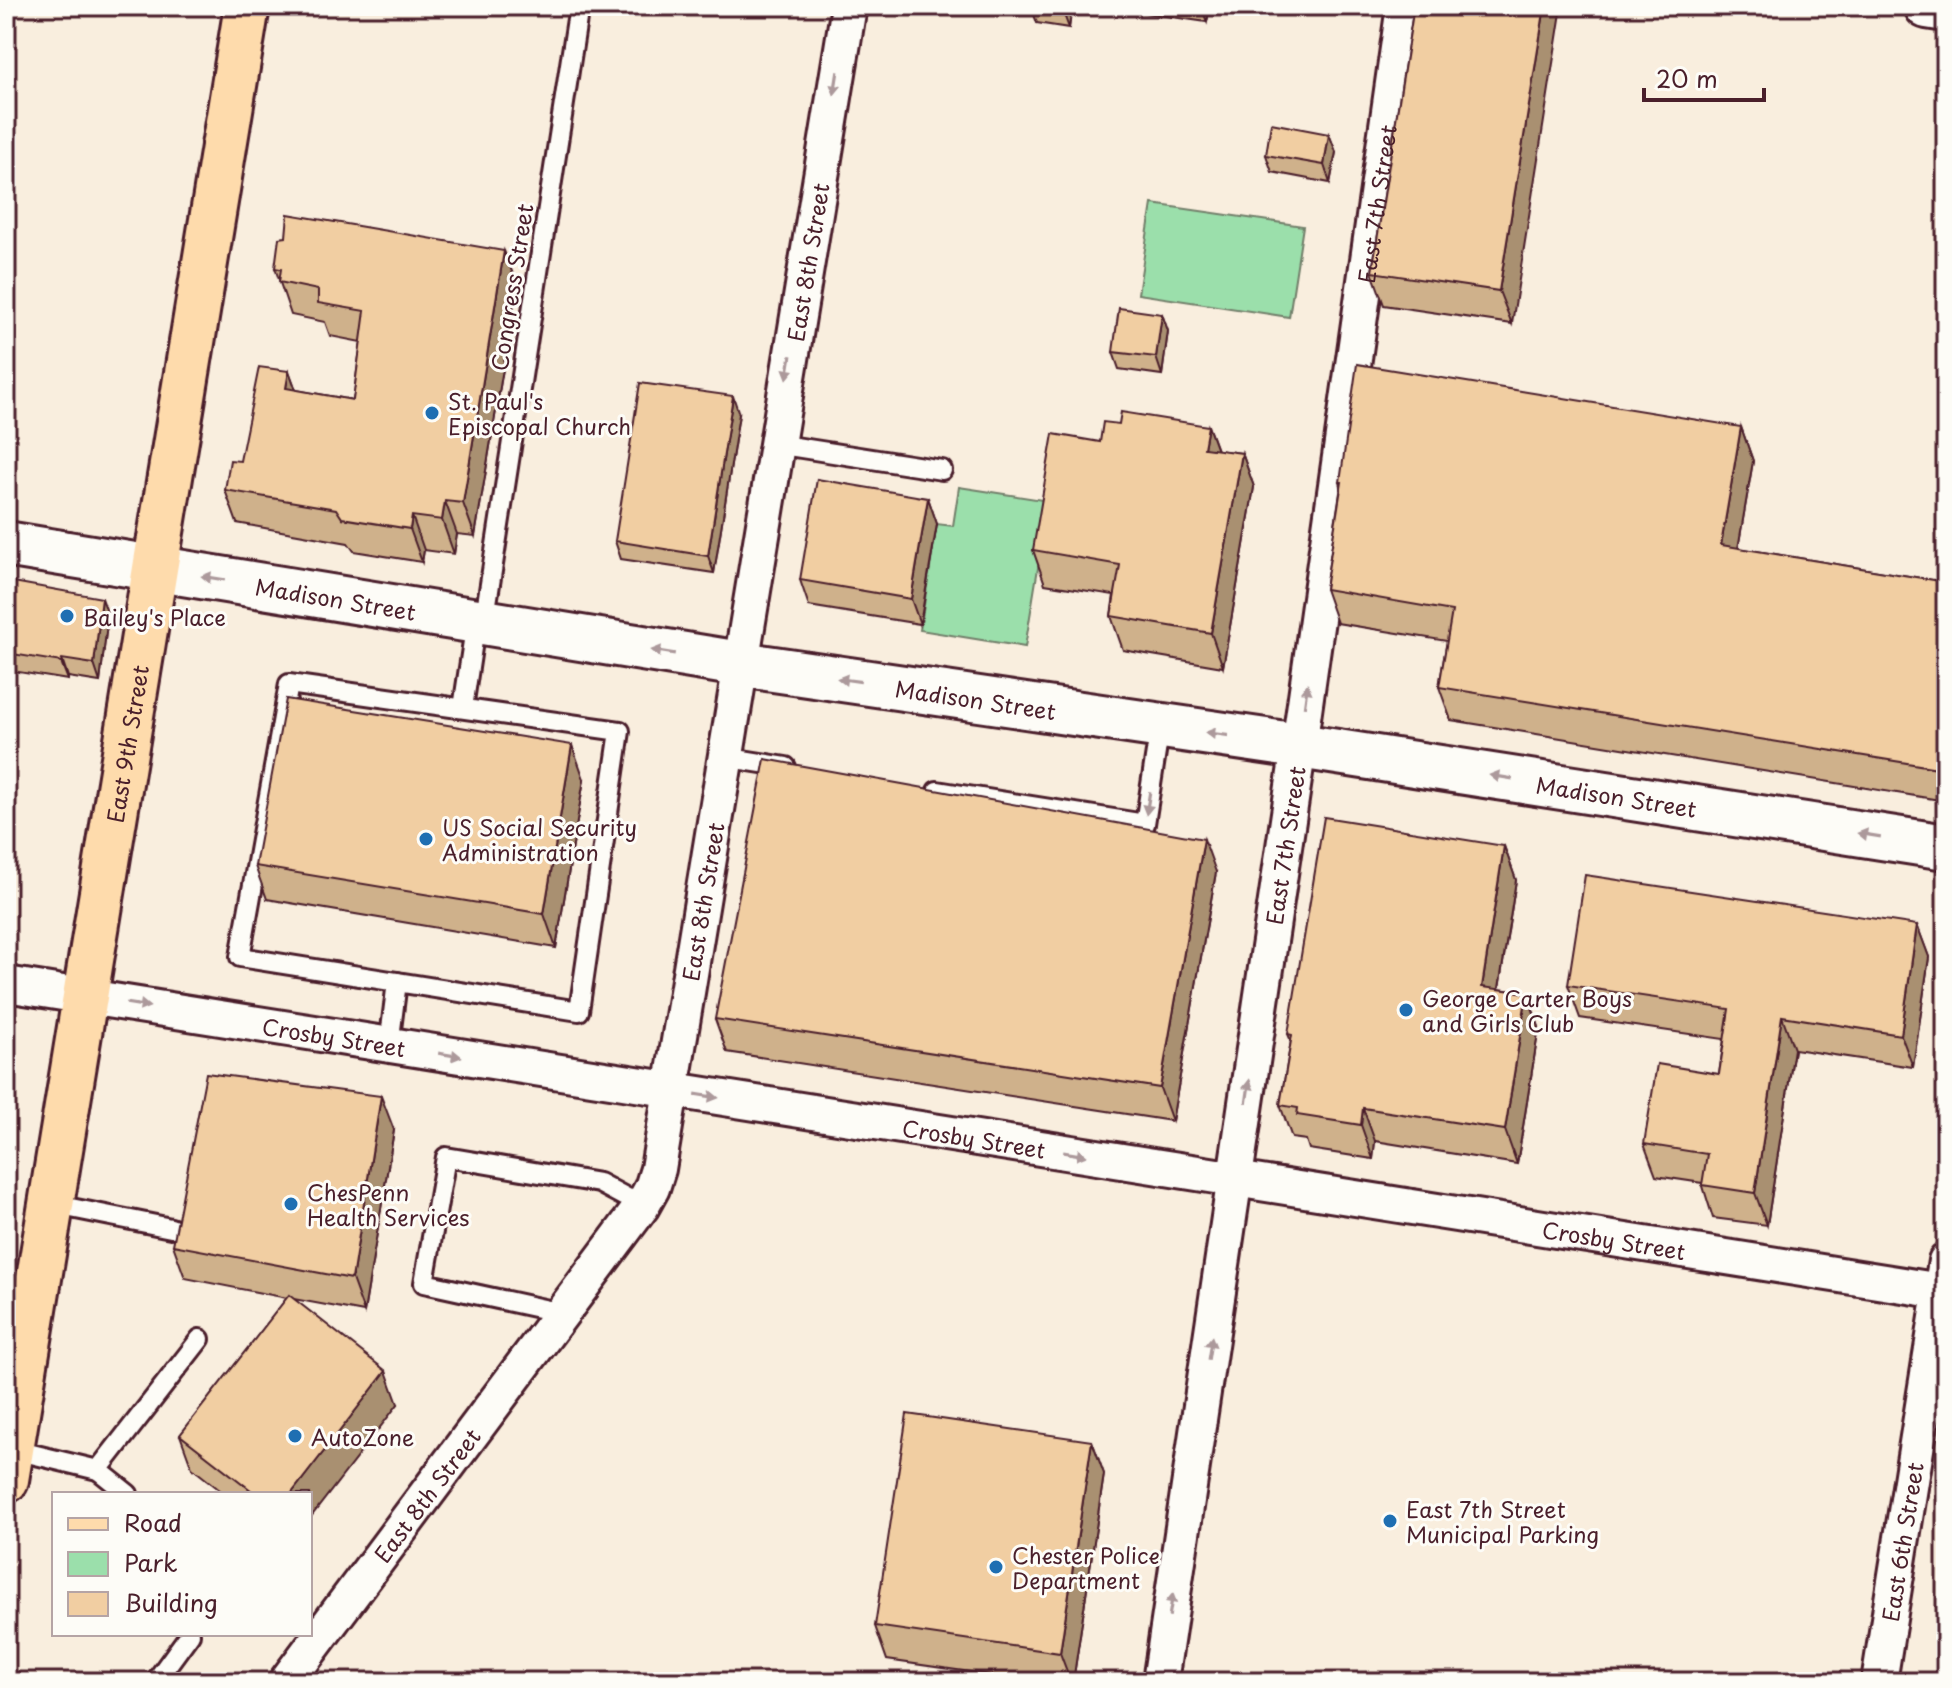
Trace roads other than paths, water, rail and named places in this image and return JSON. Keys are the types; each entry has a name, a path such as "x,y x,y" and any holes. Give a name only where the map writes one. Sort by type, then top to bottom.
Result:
{"main road":[{"name":"East 9th Street","path":"8,1464 247,6"}],"street":[{"name":"East 8th Street","path":"312,1635 562,1313 642,1206 652,1188 658,1169 849,6"},
{"name":"East 7th Street","path":"1160,1682 1299,746 1404,6"},
{"path":"1927,6 1946,9"},
{"name":"Madison Street","path":"6,544 740,664 1299,746 1946,847"},
{"name":"Crosby Street","path":"6,984 1235,1179 1944,1276"},
{"name":"East 6th Street","path":"1879,1682 1944,1276"},
{"name":"East 8th Street","path":"286,1682 310,1638"}],"lane":[{"name":"Congress Street","path":"463,708 480,622 579,6"},
{"path":"776,444 942,470"},
{"path":"289,684 463,708 620,731 579,1011 240,957 289,684"},
{"path":"911,787 1145,824 1160,726"},
{"path":"724,757 802,770"},
{"path":"389,1045 397,982"},
{"path":"562,1313 424,1283 446,1157 599,1183 642,1206"},
{"path":"51,1204 171,1228"},
{"path":"98,1470 200,1339"},
{"path":"8,1464 98,1470 126,1492"},
{"path":"155,1682 189,1636"}],"place":[{"name":"St. Paul's Episcopal Church","path":"432,413"},
{"name":"Bailey's Place","path":"67,616"},
{"name":"US Social Security Administration","path":"426,839"},
{"name":"George Carter Boys and Girls Club","path":"1406,1010"},
{"name":"ChesPenn Health Services","path":"291,1204"},
{"name":"AutoZone","path":"295,1436"},
{"name":"East 7th Street Municipal Parking","path":"1390,1521"},
{"name":"Chester Police Department","path":"996,1567"}]}
